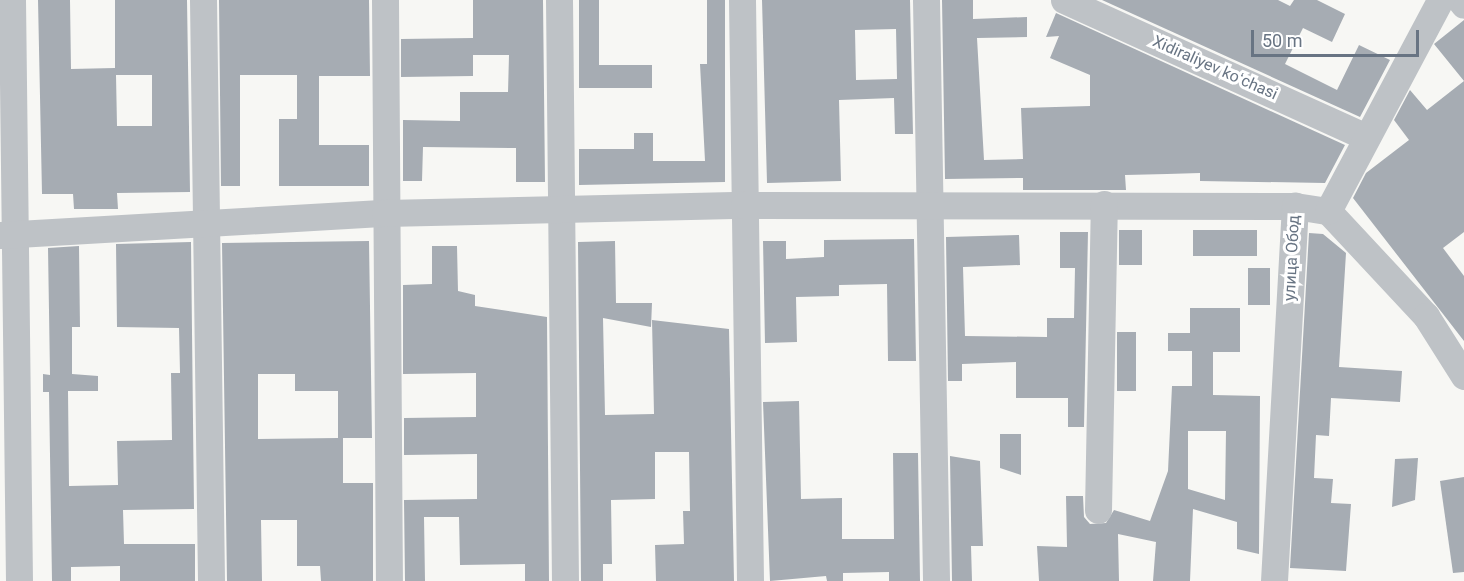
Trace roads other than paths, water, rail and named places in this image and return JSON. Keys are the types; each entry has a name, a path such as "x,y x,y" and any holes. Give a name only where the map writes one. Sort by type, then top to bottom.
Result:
{"street":[{"path":"12,0 7,235 19,581"},
{"path":"203,0 211,581"},
{"path":"385,0 388,581"},
{"path":"559,0 565,581"},
{"path":"742,0 750,581"},
{"path":"926,0 936,581"},
{"name":"Xidiraliyev koʻchasi","path":"1064,0 1366,137"},
{"path":"1440,0 1328,211 1426,316 1464,376"},
{"path":"1460,0 1464,5"},
{"path":"1098,510 1104,204"},
{"path":"7,235 206,221 385,213 561,209 744,205 1295,206"},
{"name":"улица Обод","path":"1274,581 1295,206 1328,211"}]}
